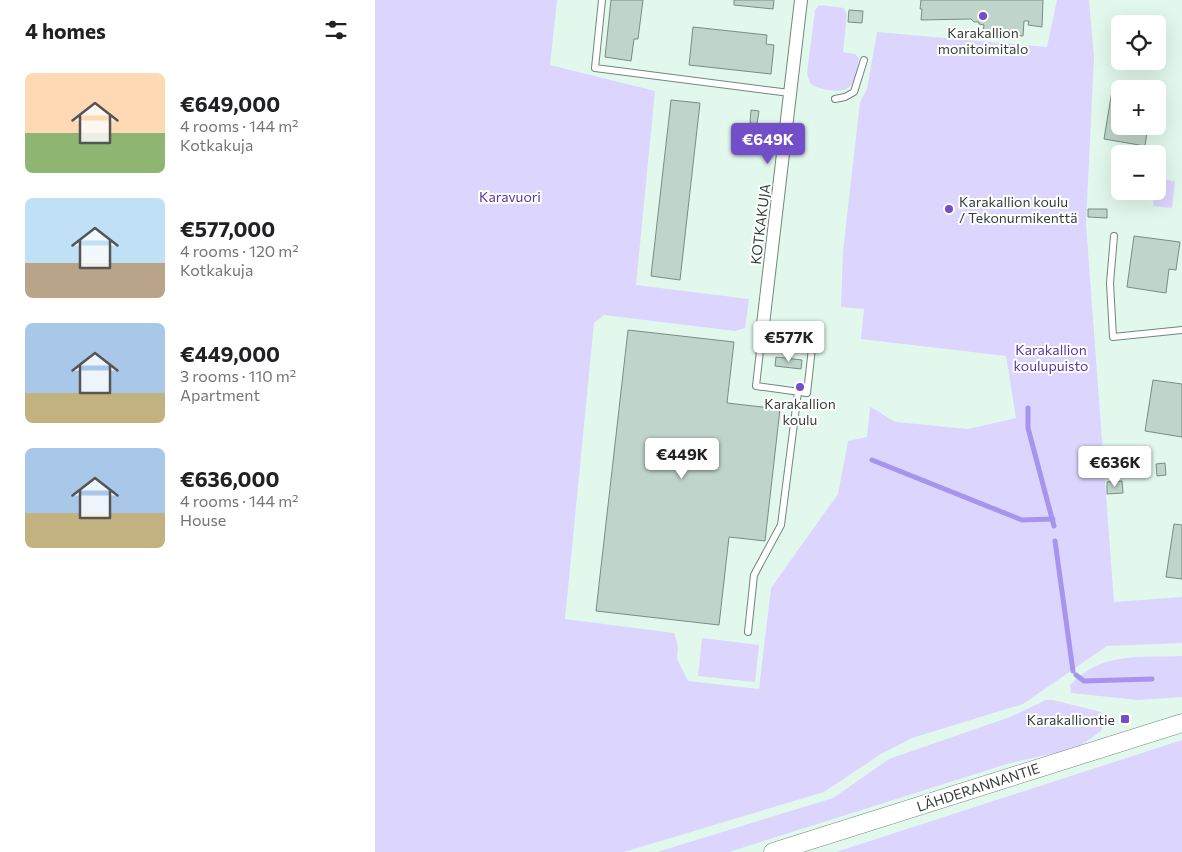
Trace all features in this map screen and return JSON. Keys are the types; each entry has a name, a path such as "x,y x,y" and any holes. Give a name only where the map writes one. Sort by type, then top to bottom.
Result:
{"main road":[{"name":"LÄHDERANNANTIE","path":"773,852 1182,723"}],"street":[{"name":"KOTKAKUJA","path":"763,333 801,0"}],"lane":[{"path":"602,0 595,68 790,93"},
{"path":"835,99 845,97 854,92 864,60"},
{"path":"1114,236 1110,282 1113,336 1182,330"},
{"path":"763,333 756,386 807,393 814,330 808,326"},
{"path":"748,632 754,575 781,525 798,392"}],"green space":[{"path":"375,0 557,0 550,65 655,91 636,285 749,299 745,328 735,331 604,315 594,323 565,619 674,633 678,646 677,659 688,681 759,689 771,588 838,494 848,441 867,437 870,407 896,422 968,429 1016,418 1006,356 861,339 864,309 841,307 843,251 860,102 867,89 877,32 1047,47 1057,0 1089,0 1094,57 1086,224 1114,602 1182,597 1182,643 1107,646 1023,704 912,738 881,754 824,792 624,852 375,852"},
{"path":"819,5 844,8 847,15 843,52 855,54 859,58 854,80 846,89 828,90 818,87 811,84 807,73 815,10"},
{"path":"1166,180 1175,181 1172,208 1153,206 1153,200 1166,200"},
{"path":"702,638 759,645 755,682 698,676"},
{"path":"1182,656 1182,697 1138,700 1071,693 1070,685 1083,674 1095,666 1109,661 1136,657"},
{"path":"1046,700 1101,712 1105,716 1101,731 1077,748 1010,763 729,852 657,852 833,798 889,759 1010,717"},
{"path":"1182,740 1182,852 836,852"}],"building":[{"path":"611,0 643,0 638,39 634,39 631,61 605,57"},
{"path":"734,0 774,0 773,9 734,5"},
{"name":"Karakallion monitoimitalo","path":"921,0 1043,0 1042,27 1028,25 1029,21 1024,21 1023,36 983,32 984,25 971,19 921,20"},
{"path":"849,10 863,11 862,23 848,22"},
{"path":"693,27 767,35 766,44 774,45 771,74 689,65"},
{"path":"1111,97 1111,135 1147,135 1145,145 1104,139"},
{"path":"671,100 700,103 680,280 651,276"},
{"path":"751,110 759,111 757,124 750,123"},
{"path":"1088,209 1107,209 1107,218 1088,217"},
{"path":"1134,236 1180,242 1176,270 1169,269 1166,293 1127,287"},
{"path":"628,330 734,342 727,403 780,409 765,541 729,537 719,625 596,611"},
{"path":"776,357 802,360 801,369 775,366"},
{"path":"1153,380 1182,384 1182,437 1145,431"},
{"path":"1165,463 1166,475 1157,476 1156,464"},
{"path":"1122,481 1123,493 1107,494 1107,482"},
{"path":"1174,524 1182,525 1182,579 1166,577"}],"waterway":[{"path":"1028,408 1028,428 1054,526"},
{"path":"872,460 1022,520 1053,519"},
{"path":"1055,541 1073,671"},
{"path":"1076,675 1084,681 1152,679"}],"place":[{"name":"Karakallion monitoimitalo","path":"983,16"},
{"name":"Karakallion koulu / Tekonurmikenttä","path":"949,209"},
{"name":"Karakallion koulu","path":"800,387"},
{"name":"Karakalliontie","path":"1125,719"}],"park label":[{"name":"Karavuori","path":"510,196"},
{"name":"Karakallion koulupuisto","path":"1051,358"}]}
